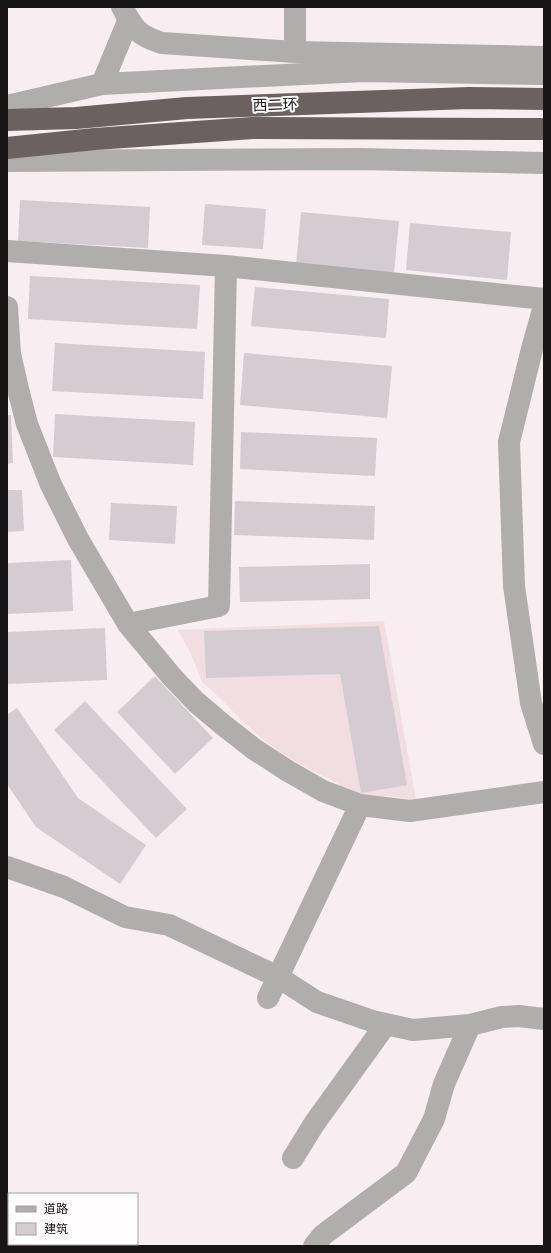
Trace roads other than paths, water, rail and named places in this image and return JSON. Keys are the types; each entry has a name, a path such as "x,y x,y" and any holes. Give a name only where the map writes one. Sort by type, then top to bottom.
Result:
{"highway":[{"name":"西二环","path":"7,120 76,118 187,108 469,98 544,99"},
{"path":"7,148 95,139 253,128 544,129"}],"street":[{"path":"295,7 295,52"},
{"path":"126,13 133,27 148,38 162,43 295,52 544,57"},
{"path":"102,84 126,13"},
{"path":"7,106 102,84 363,71 544,74"},
{"path":"7,161 359,159 544,163"},
{"path":"7,251 226,266 544,299"},
{"path":"128,624 219,606 226,266"},
{"path":"544,306 509,442 514,586 531,703 544,744"},
{"path":"7,307 12,361 25,417 39,457 64,513 128,624 172,678 222,724 254,749 288,771 323,790 360,805 410,811 544,792"},
{"path":"268,998 360,805"},
{"path":"7,867 64,888 125,917 169,925 278,977 317,1002 372,1021 413,1030 470,1025 502,1017 519,1016 544,1019"},
{"path":"293,1158 314,1124 386,1024"},
{"path":"314,1246 323,1235 406,1173 434,1119 444,1084 470,1025"}]}
